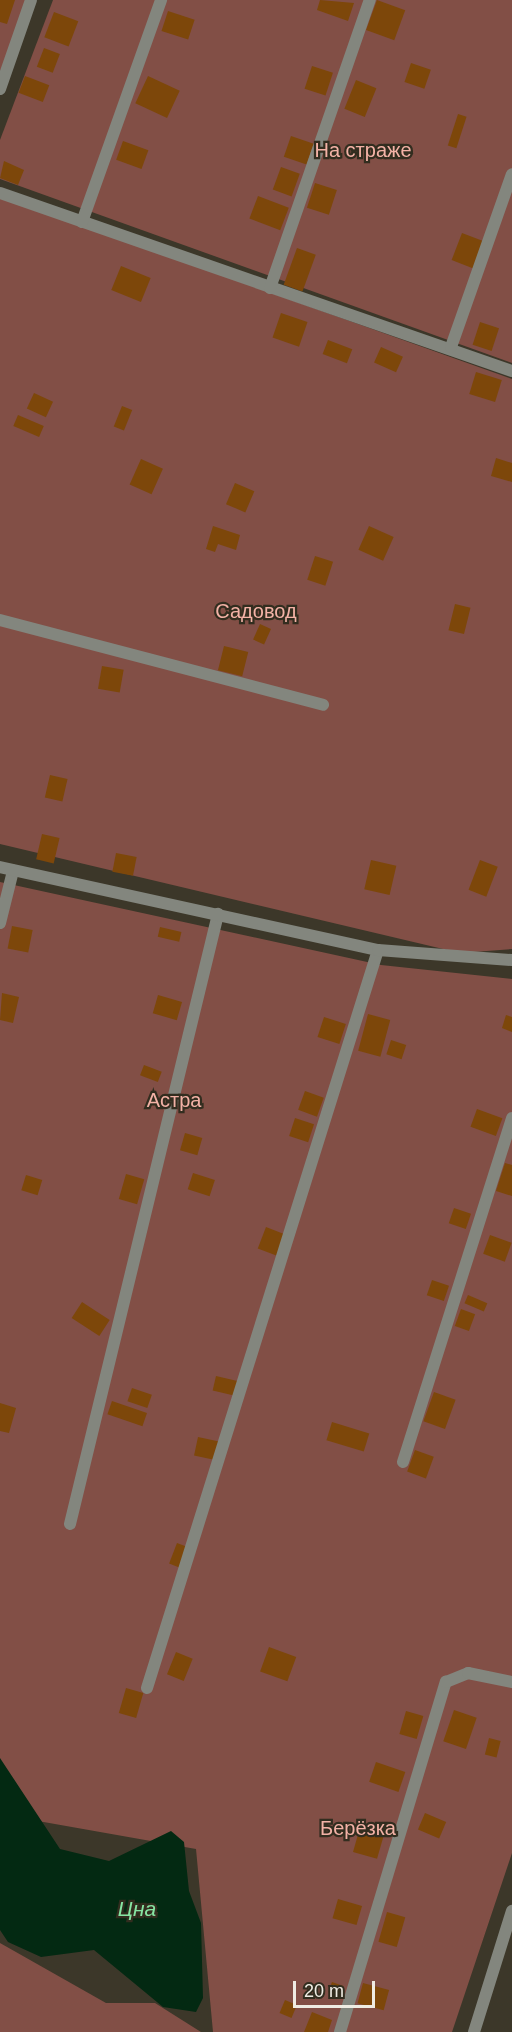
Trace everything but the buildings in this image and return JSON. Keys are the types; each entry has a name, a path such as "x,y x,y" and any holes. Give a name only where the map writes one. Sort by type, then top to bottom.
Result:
{"street":[{"path":"0,89 30,0"},
{"path":"82,222 161,0"},
{"path":"270,288 370,0"},
{"path":"451,347 512,174"},
{"path":"0,193 270,288 451,347 512,371"},
{"path":"0,620 323,705"},
{"path":"0,867 378,950 512,960"},
{"path":"0,923 13,871"},
{"path":"70,1524 218,914"},
{"path":"147,1688 378,950"},
{"path":"403,1462 512,1118"},
{"path":"340,2032 446,1682 468,1673 512,1682"},
{"path":"474,2032 512,1911"}],"green space":[{"path":"0,0 28,0 0,72"},
{"name":"На страже","path":"53,0 512,0 512,363 0,179 0,140"},
{"name":"Садовод","path":"0,196 512,379 512,949 460,953 0,844"},
{"path":"0,882 381,965 512,979 512,1853 452,2032 213,2032 196,1849 38,1821 0,1767"},
{"path":"0,1943 106,2003 155,2003 201,2032 0,2032"}],"water":[{"name":"Цна","path":"0,1758 60,1849 109,1861 171,1831 184,1842 189,1891 201,1923 203,1998 196,2012 163,2007 94,1950 41,1957 8,1942 0,1930"}],"park label":[{"name":"Астра","path":"174,1100"},
{"name":"Берёзка","path":"358,1828"}]}
